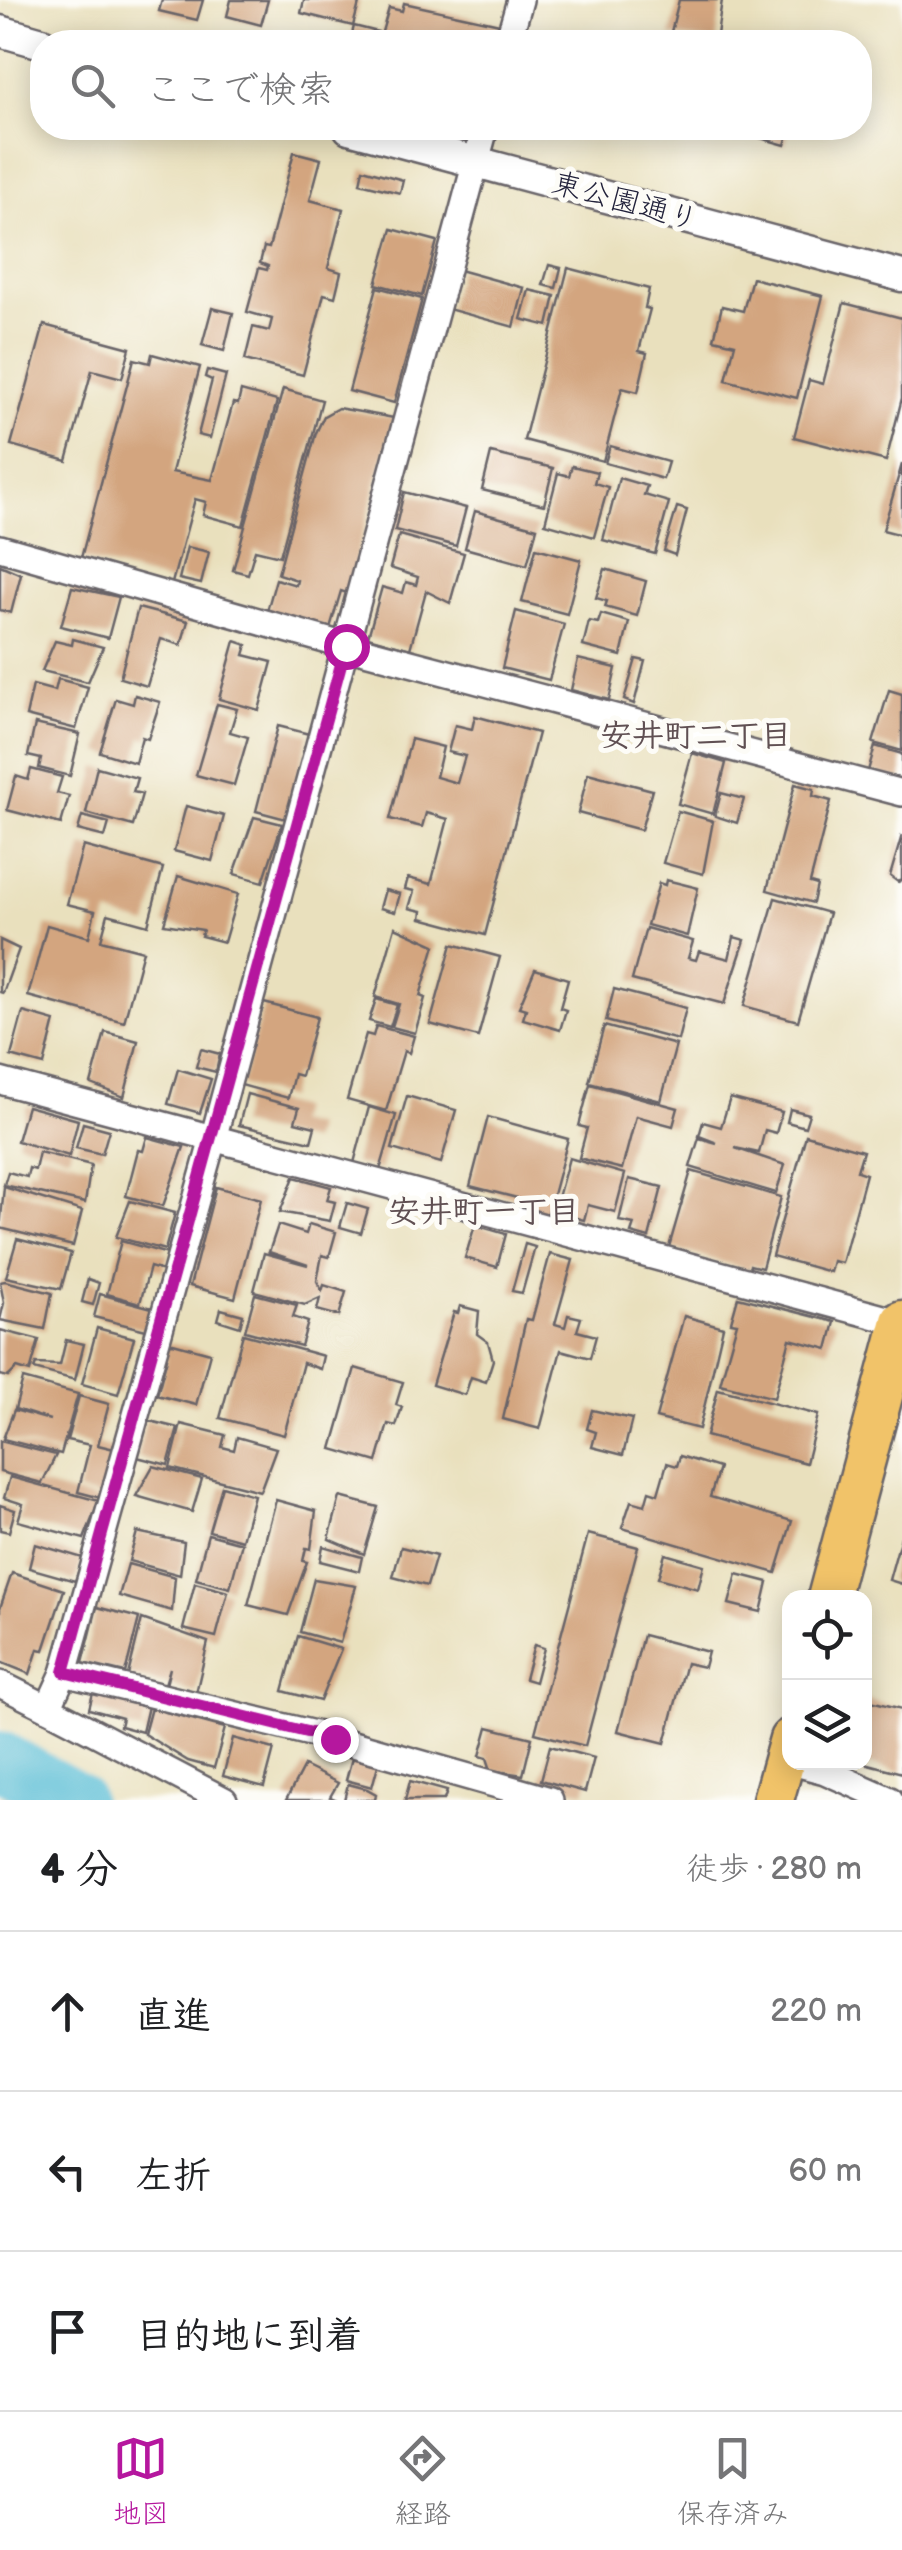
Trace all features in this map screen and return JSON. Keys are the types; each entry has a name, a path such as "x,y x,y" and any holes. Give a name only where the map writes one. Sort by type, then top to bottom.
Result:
{"main road":[{"path":"830,1590 902,1323"},
{"path":"773,1800 783,1770"}],"street":[{"path":"511,30 520,0"},
{"path":"0,31 30,40"},
{"name":"東公園通り","path":"393,140 902,276"},
{"path":"48,1708 64,1672 214,1139 481,140"},
{"path":"0,548 346,646 902,794"},
{"path":"0,1081 902,1323"},
{"path":"64,1672 335,1739 550,1800"},
{"path":"0,1684 224,1800"},
{"path":"823,1770 890,1800"}],"building":[{"path":"162,0 203,0 197,20 159,11"},
{"path":"231,0 268,0 261,25 227,16"},
{"path":"304,0 360,0 353,26 301,13"},
{"path":"679,0 722,0 718,30 672,30"},
{"path":"404,3 504,25 503,30 383,30 389,8 402,11"},
{"path":"294,152 321,159 310,200 343,209 328,268 341,272 335,297 324,294 303,375 245,360 253,327 269,331 272,319 247,312 259,268 267,270 268,266 260,263 264,247 269,248"},
{"path":"363,169 403,180 400,193 360,183"},
{"path":"392,229 437,241 422,296 376,284"},
{"path":"549,265 561,268 556,288 543,285"},
{"path":"568,268 649,289 645,308 650,309 639,351 647,353 638,392 622,388 603,461 524,440"},
{"path":"459,270 524,288 514,327 448,309"},
{"path":"752,278 823,296 797,398 726,380 735,344 714,339 722,306 743,311"},
{"path":"377,287 422,299 394,403 349,391"},
{"path":"529,290 555,296 548,326 521,319"},
{"path":"844,303 902,318 902,398 886,461 794,437 809,380 823,384"},
{"path":"212,308 233,313 224,351 202,345"},
{"path":"44,325 130,348 122,378 92,370 67,461 11,445"},
{"path":"152,354 200,367 172,472 212,480 233,403 238,404 241,391 277,401 243,526 203,515 206,502 195,499 172,583 81,558 134,359 150,363"},
{"path":"207,370 226,375 210,438 198,435 212,380 205,377"},
{"path":"283,389 322,400 280,556 255,550 248,574 233,570"},
{"path":"338,408 394,418 347,593 341,591 330,628 267,611 276,579 296,585 297,580 278,574 316,433 324,416"},
{"path":"610,446 668,462 663,479 605,463"},
{"path":"491,453 553,468 544,505 482,490"},
{"path":"902,464 902,535 883,530"},
{"path":"572,466 597,472 594,483 608,487 594,537 545,523 558,473 569,476"},
{"path":"619,478 647,486 644,495 669,502 655,554 603,540"},
{"path":"404,492 466,508 456,546 395,530"},
{"path":"677,507 687,510 675,555 664,551"},
{"path":"475,511 537,528 527,565 465,548"},
{"path":"399,535 464,553 450,603 426,591 410,649 368,637 382,587 403,593 406,582 416,585 418,577 390,568"},
{"path":"187,547 209,552 201,584 179,579"},
{"path":"536,548 581,560 567,614 522,602"},
{"path":"0,565 21,574 11,613 0,610"},
{"path":"605,569 646,581 637,616 605,607 607,601 596,598"},
{"path":"72,587 119,597 108,638 61,626"},
{"path":"138,608 188,621 181,645 161,639 147,686 120,678"},
{"path":"516,611 564,624 549,680 502,668"},
{"path":"601,614 629,622 621,656 583,646 589,621 598,623"},
{"path":"73,639 103,647 88,682 42,671 55,641 72,645"},
{"path":"235,641 247,645 244,655 272,662 259,710 219,699"},
{"path":"578,659 616,668 609,700 571,690"},
{"path":"636,659 645,661 634,704 624,700"},
{"path":"58,679 88,687 76,729 26,716 33,685 55,691"},
{"path":"889,690 902,694 902,751 873,743"},
{"path":"135,695 160,702 148,739 142,737 135,763 100,752 116,699 133,704"},
{"path":"217,704 237,709 230,732 248,737 234,785 196,775"},
{"path":"475,716 538,733 485,935 421,918 422,911 409,908 414,891 405,889 408,878 431,884 448,819 426,813 422,827 390,819 411,739 443,747 436,777 457,783 465,756 448,752 455,725 472,729"},
{"path":"35,724 80,734 70,776 39,768 41,759 28,756"},
{"path":"278,726 309,734 286,819 256,811"},
{"path":"875,746 902,754 902,780 868,771"},
{"path":"692,753 726,763 713,814 678,804"},
{"path":"97,767 137,778 133,792 142,794 133,826 86,813"},
{"path":"31,769 62,777 57,793 69,796 61,824 7,810 16,776 28,780"},
{"path":"588,773 652,790 641,830 578,813"},
{"path":"795,784 814,789 813,796 831,801 810,883 817,885 813,903 767,890"},
{"path":"721,793 744,799 737,823 715,816"},
{"path":"186,806 224,816 212,861 174,851"},
{"path":"678,811 713,821 703,874 663,863"},
{"path":"82,816 109,823 105,837 78,830"},
{"path":"254,817 282,824 263,882 234,874"},
{"path":"902,835 902,880 898,882 890,876"},
{"path":"83,846 163,868 148,925 108,914 101,940 143,951 124,1022 28,996 47,925 89,937 95,911 67,904"},
{"path":"178,876 238,894 224,942 201,936 203,930 164,924"},
{"path":"666,880 698,888 687,936 647,925 659,883 665,885"},
{"path":"385,890 400,894 395,912 380,908"},
{"path":"775,898 829,913 798,1021 744,1006"},
{"path":"395,927 435,945 420,996 425,998 415,1033 392,1027 399,1004 375,997"},
{"path":"646,928 693,941 688,958 696,960 699,951 729,959 734,937 745,940 724,1004 632,980"},
{"path":"0,940 19,949 3,993 0,992"},
{"path":"452,944 500,957 478,1037 430,1024"},
{"path":"535,969 568,979 560,1008 566,1010 560,1030 523,1019 526,1009 519,1007"},
{"path":"614,989 686,1008 678,1040 606,1021"},
{"path":"376,999 397,1005 390,1027 369,1021"},
{"path":"264,1003 317,1017 301,1076 294,1074 288,1098 241,1085"},
{"path":"23,1012 55,1021 44,1065 11,1056"},
{"path":"376,1026 414,1036 409,1053 404,1051 386,1111 347,1100 366,1034 373,1036"},
{"path":"604,1026 676,1045 661,1101 589,1082"},
{"path":"105,1032 138,1041 124,1097 91,1084"},
{"path":"201,1049 220,1054 216,1072 196,1067"},
{"path":"178,1069 211,1079 200,1113 168,1104"},
{"path":"590,1084 678,1108 673,1126 636,1116 622,1169 579,1158 587,1128 579,1126"},
{"path":"247,1094 299,1108 295,1122 315,1127 311,1142 239,1125"},
{"path":"407,1096 456,1110 441,1163 392,1149"},
{"path":"730,1098 782,1112 776,1133 765,1130 759,1153 735,1148 785,1165 776,1193 690,1167 699,1138 717,1143 699,1136 703,1122 721,1127"},
{"path":"27,1106 78,1120 69,1156 17,1141"},
{"path":"369,1107 396,1115 380,1170 354,1163"},
{"path":"790,1109 809,1114 805,1127 787,1122"},
{"path":"488,1117 568,1139 547,1217 514,1208 517,1198 470,1186"},
{"path":"83,1123 109,1130 102,1154 76,1148"},
{"path":"806,1135 863,1151 857,1171 866,1174 842,1263 833,1261 830,1272 772,1256"},
{"path":"147,1137 184,1147 163,1206 126,1196 138,1150 143,1151"},
{"path":"39,1152 91,1165 85,1203 4,1185 8,1172 27,1177 29,1168 35,1170"},
{"path":"569,1158 625,1174 615,1212 588,1205 584,1220 554,1212"},
{"path":"691,1171 781,1197 762,1268 750,1265 749,1270 669,1247"},
{"path":"294,1177 331,1187 327,1200 335,1202 330,1221 280,1212"},
{"path":"629,1179 662,1187 649,1238 631,1233 634,1224 619,1221"},
{"path":"4,1187 82,1211 73,1246 0,1228"},
{"path":"216,1187 261,1199 235,1298 190,1286"},
{"path":"130,1201 175,1213 165,1250 116,1237"},
{"path":"347,1203 368,1209 361,1233 340,1227"},
{"path":"309,1224 336,1232 329,1257 322,1255 317,1281 322,1291 324,1285 346,1292 339,1316 317,1310 320,1298 305,1305 254,1291 264,1253 308,1265 269,1252 278,1225 306,1234"},
{"path":"475,1225 506,1234 497,1267 465,1258"},
{"path":"17,1239 71,1253 61,1289 6,1277"},
{"path":"121,1241 168,1254 163,1271 150,1267 140,1303 107,1294"},
{"path":"525,1244 535,1247 522,1293 512,1291"},
{"path":"550,1254 573,1260 555,1324 565,1327 568,1315 581,1318 577,1331 596,1336 590,1358 561,1350 540,1429 503,1419 526,1319 532,1320"},
{"path":"88,1279 99,1283 93,1305 82,1302"},
{"path":"0,1282 52,1293 45,1329 0,1320 4,1303"},
{"path":"100,1294 152,1308 146,1330 94,1317"},
{"path":"255,1294 297,1305 293,1317 308,1322 301,1346 245,1331"},
{"path":"738,1297 835,1322 828,1349 790,1339 774,1398 720,1384 737,1323 731,1322"},
{"path":"460,1306 479,1311 477,1334 488,1342 493,1360 486,1382 471,1377 465,1395 432,1385 454,1312 458,1313"},
{"path":"221,1309 243,1315 240,1327 218,1320"},
{"path":"684,1316 723,1327 699,1429 656,1418"},
{"path":"97,1328 134,1338 118,1394 82,1384"},
{"path":"0,1330 39,1340 30,1372 17,1368 8,1377 0,1375"},
{"path":"243,1334 323,1356 320,1369 303,1363 284,1435 220,1418"},
{"path":"66,1340 84,1344 75,1380 34,1369 36,1364 60,1365"},
{"path":"166,1344 210,1353 196,1405 157,1395 167,1358 162,1356"},
{"path":"355,1368 403,1382 396,1405 402,1407 396,1426 388,1424 377,1462 332,1449"},
{"path":"23,1379 78,1394 61,1454 3,1439 14,1410 50,1420 15,1409"},
{"path":"718,1389 818,1415 806,1463 706,1436"},
{"path":"79,1396 109,1404 98,1445 114,1449 101,1498 78,1492 90,1445 67,1440"},
{"path":"592,1410 632,1419 623,1455 592,1447 596,1432 587,1429"},
{"path":"146,1420 178,1428 168,1465 137,1457"},
{"path":"181,1424 225,1435 222,1447 234,1450 237,1437 276,1448 260,1491 170,1468"},
{"path":"0,1441 56,1455 42,1483 0,1472"},
{"path":"680,1456 719,1468 710,1497 792,1521 776,1573 622,1528 631,1501 645,1505 649,1491 658,1494 667,1463 677,1466"},
{"path":"153,1466 202,1479 192,1512 136,1496"},
{"path":"10,1477 99,1501 84,1539 18,1521 23,1504 4,1498"},
{"path":"222,1486 254,1495 242,1540 209,1531"},
{"path":"340,1497 378,1507 364,1554 329,1539"},
{"path":"276,1500 316,1511 311,1549 306,1548 303,1561 307,1562 288,1615 248,1605"},
{"path":"0,1505 15,1510 9,1532 0,1530"},
{"path":"137,1532 184,1542 180,1575 129,1561"},
{"path":"208,1534 242,1543 230,1588 196,1579"},
{"path":"588,1534 638,1547 585,1746 535,1733"},
{"path":"902,1538 902,1584 889,1580"},
{"path":"35,1544 83,1558 75,1581 29,1568"},
{"path":"323,1546 362,1557 359,1571 320,1561"},
{"path":"401,1547 436,1556 427,1586 393,1577"},
{"path":"665,1554 704,1565 698,1589 658,1578"},
{"path":"128,1564 175,1577 172,1611 119,1596"},
{"path":"12,1573 64,1590 44,1650 38,1649 30,1674 0,1662 0,1608"},
{"path":"737,1574 768,1582 761,1612 729,1604"},
{"path":"314,1579 356,1586 340,1643 300,1632"},
{"path":"195,1583 228,1592 216,1637 183,1629"},
{"path":"97,1607 139,1618 125,1673 83,1663"},
{"path":"142,1619 208,1642 196,1693 166,1685 170,1668 165,1684 128,1675"},
{"path":"643,1635 708,1652 704,1667 686,1663 665,1743 618,1731"},
{"path":"298,1636 341,1649 320,1701 283,1691"},
{"path":"534,1645 544,1648 535,1682 525,1679"},
{"path":"94,1689 149,1702 142,1732 120,1726 122,1718 89,1709"},
{"path":"872,1701 902,1709 902,1773 872,1765"},
{"path":"151,1708 225,1728 214,1768 188,1761 144,1734"},
{"path":"488,1727 532,1738 523,1775 491,1770 487,1758 480,1756"},
{"path":"233,1738 274,1749 264,1787 223,1776"},
{"path":"550,1746 594,1758 585,1792 541,1780"},
{"path":"352,1758 378,1765 372,1787 346,1780"},
{"path":"304,1766 338,1783 330,1797 337,1800 286,1800"},
{"path":"410,1781 447,1791 444,1800 405,1800"},
{"path":"348,1784 376,1794 375,1800 344,1800"}],"waterway":[{"path":"0,1760 74,1800"}],"district":[{"name":"安井町二丁目","path":"696,736"},
{"name":"安井町一丁目","path":"484,1212"}],"route":[{"path":"335,1739 64,1672 214,1139 346,646"}]}
